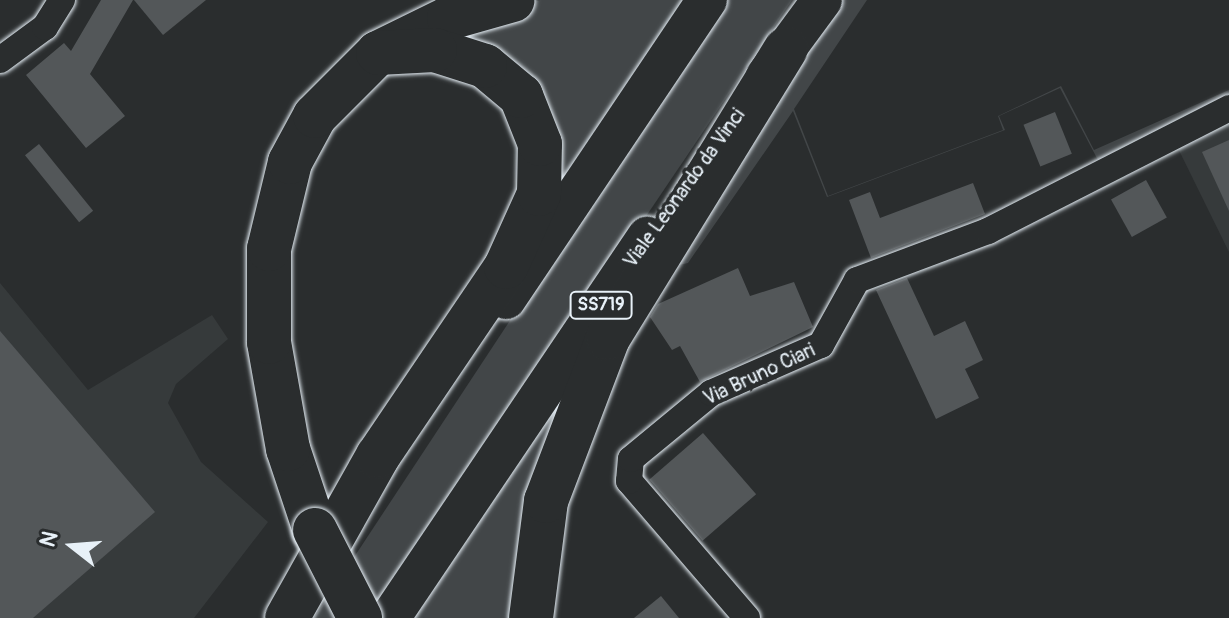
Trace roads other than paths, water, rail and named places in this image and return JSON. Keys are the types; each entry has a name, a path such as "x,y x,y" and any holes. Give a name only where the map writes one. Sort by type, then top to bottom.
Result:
{"highway":[{"path":"360,618 315,530 272,375 269,249 290,162 315,116 378,53 449,18 513,0"},
{"path":"531,618 546,501 608,338 786,49"},
{"path":"290,618 378,456 506,267 539,194 540,144 521,96 485,66 435,50 378,53"}],"main road":[{"path":"290,618 707,0"},
{"name":"Viale Leonardo da Vinci","path":"390,618 669,205 822,0"}],"street":[{"path":"0,60 45,27 62,0"},
{"name":"Via Bruno Ciari","path":"747,618 629,481 631,459 711,393 821,345 857,280 988,231 1229,108"}]}
